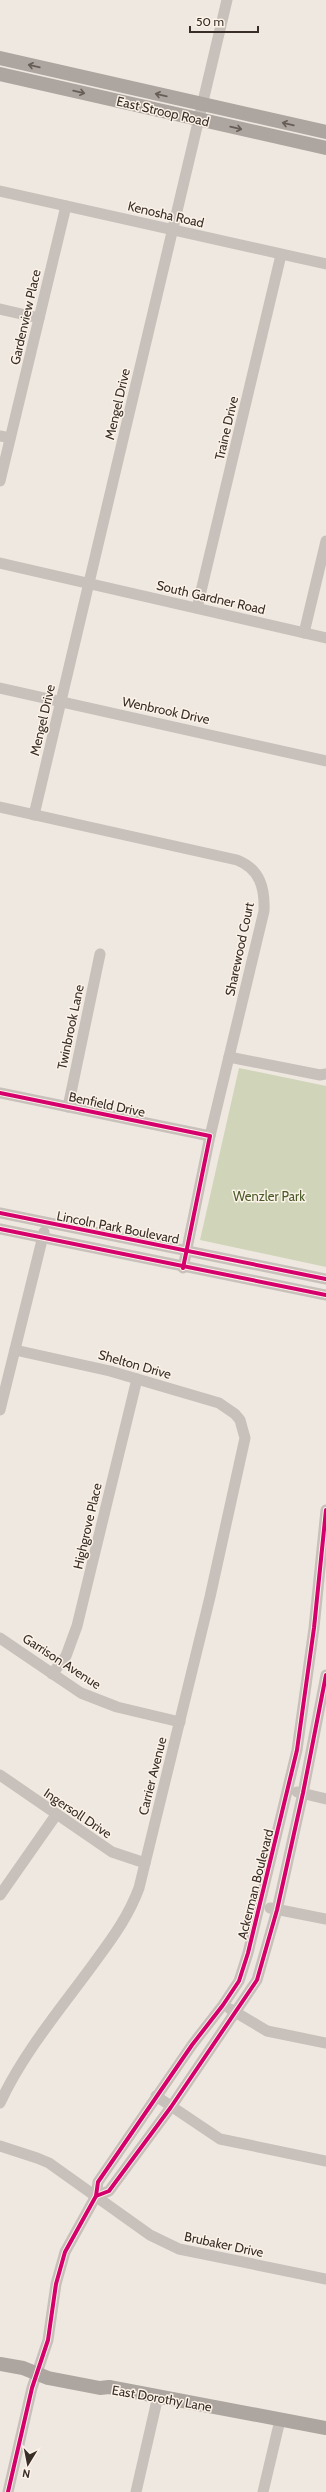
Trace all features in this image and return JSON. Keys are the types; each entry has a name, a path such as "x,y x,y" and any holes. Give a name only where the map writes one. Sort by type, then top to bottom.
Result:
{"main road":[{"name":"East Stroop Road","path":"0,58 326,132"},
{"name":"East Stroop Road","path":"0,74 326,148"},
{"name":"East Dorothy Lane","path":"0,2364 23,2368 48,2378 100,2388 109,2387 326,2428"}],"street":[{"name":"Mengel Drive","path":"34,815 227,0"},
{"name":"Kenosha Road","path":"0,191 326,264"},
{"name":"Gardenview Place","path":"0,481 5,437 39,318 66,206"},
{"name":"Traine Drive","path":"197,608 281,255"},
{"path":"0,309 39,318"},
{"path":"304,633 326,541"},
{"name":"South Gardner Road","path":"0,563 326,638"},
{"name":"Wenbrook Drive","path":"0,688 326,761"},
{"name":"Sharewood Court","path":"0,808 237,860 250,868 257,875 264,892 264,911 210,1136 182,1268"},
{"name":"Twinbrook Lane","path":"68,1107 100,954"},
{"path":"229,1057 326,1074"},
{"name":"Benfield Drive","path":"0,1093 210,1136"},
{"name":"Lincoln Park Boulevard","path":"0,1213 326,1280"},
{"path":"0,1410 46,1222"},
{"name":"Lincoln Park Boulevard","path":"0,1229 182,1268 326,1295"},
{"name":"Shelton Drive","path":"15,1350 90,1366 219,1403 228,1408 240,1420"},
{"name":"Highgrove Place","path":"52,1674 66,1656 77,1626 137,1379"},
{"name":"Carrier Avenue","path":"0,2103 9,2085 32,2050 125,1920 139,1888 245,1446 244,1429 240,1420"},
{"name":"Ackerman Boulevard","path":"8,2492 37,2374 48,2340 56,2284 65,2252 96,2196 98,2182 156,2096 239,1981 260,1906 288,1790 302,1720 322,1587 326,1510"},
{"name":"Garrison Avenue","path":"0,1638 80,1693 96,1701 180,1722"},
{"name":"Ackerman Boulevard","path":"96,2196 109,2191 171,2107 257,1980 276,1910 303,1793 326,1675"},
{"name":"Ingersoll Drive","path":"0,1775 56,1815 112,1852 145,1863"},
{"path":"288,1790 326,1798"},
{"path":"0,1895 56,1815"},
{"path":"260,1906 326,1919"},
{"path":"223,2005 267,2031 326,2043"},
{"path":"156,2096 220,2138 326,2161"},
{"name":"Brubaker Drive","path":"0,2146 43,2160 150,2235 179,2249 326,2280"},
{"path":"136,2492 158,2396"},
{"path":"263,2492 280,2420"}],"green space":[{"name":"Wenzler Park","path":"239,1068 326,1086 326,1267 200,1240"}],"cycle path":[{"path":"0,1093 210,1136 183,1268"},
{"path":"0,1213 326,1279"},
{"path":"0,1229 326,1295"},
{"path":"8,2492 32,2388 48,2340 56,2284 65,2252 96,2196 98,2182 192,2045 223,2005 239,1981 248,1953 297,1750 314,1628 326,1510"},
{"path":"96,2196 109,2191 171,2107 257,1980 277,1910 303,1793 326,1675"}]}
